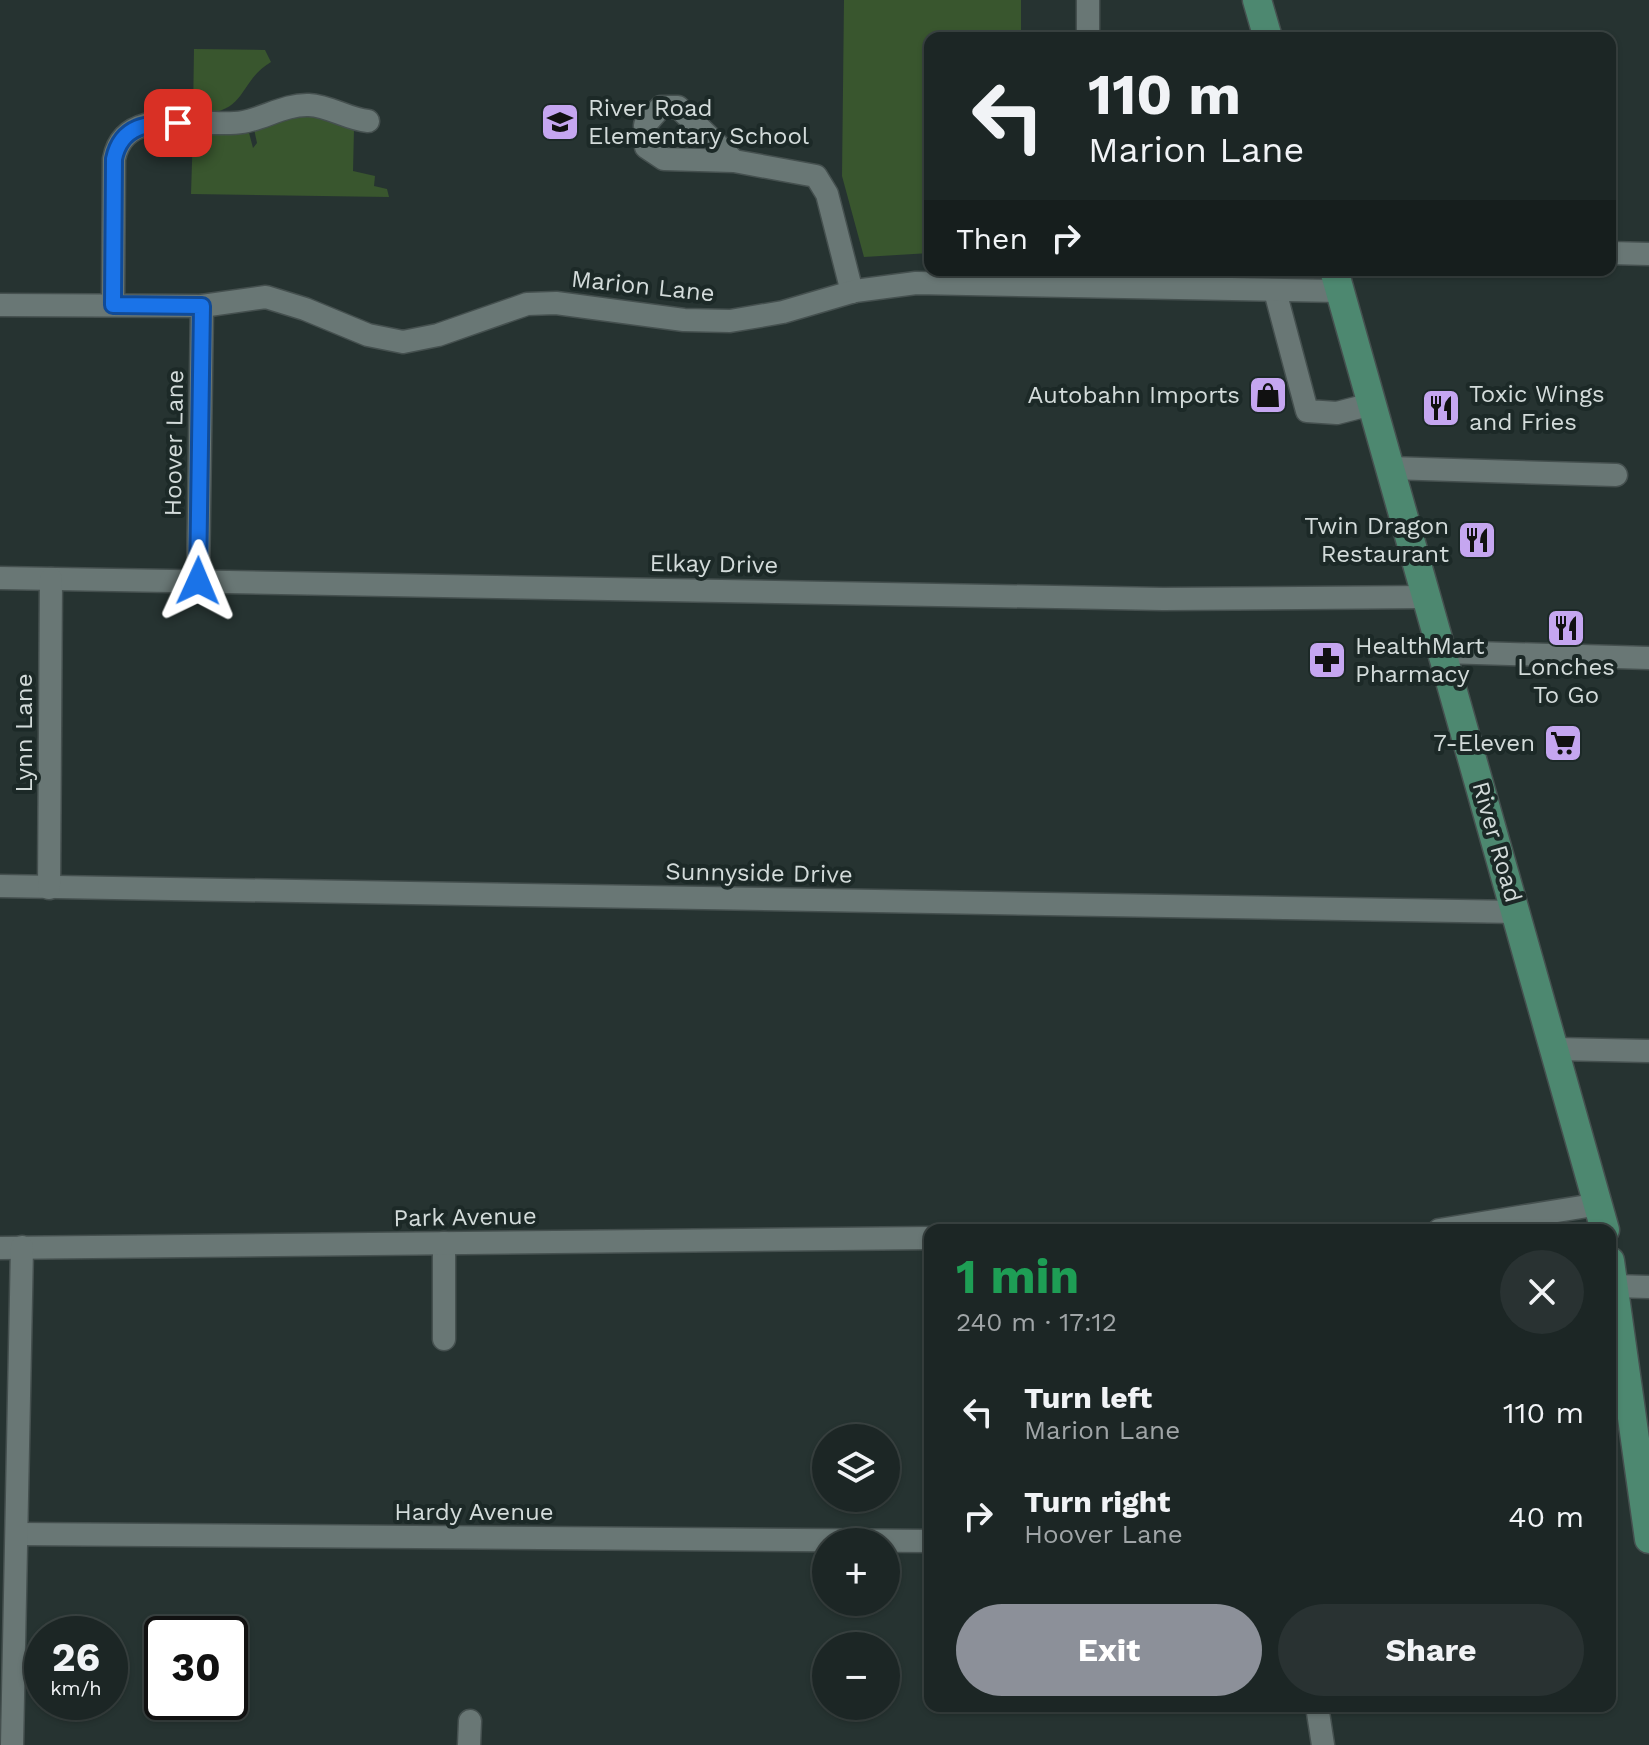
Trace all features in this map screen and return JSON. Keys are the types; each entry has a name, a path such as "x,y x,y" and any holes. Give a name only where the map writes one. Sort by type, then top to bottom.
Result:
{"main road":[{"path":"1257,0 1266,32"},
{"name":"River Road","path":"1337,281 1602,1217"},
{"path":"1616,1302 1649,1539"}],"street":[{"path":"1088,0 1088,32"},
{"path":"113,305 114,159 118,145 133,129 145,124 244,122 302,105 368,121"},
{"path":"734,161 761,168 803,172 819,180 827,194 852,292"},
{"path":"1616,253 1649,254"},
{"name":"Marion Lane","path":"0,305 202,306 266,297 368,335 403,342 438,335 527,304 556,303 684,320 730,321 783,312 852,292 916,283 1268,284 1337,281"},
{"path":"1268,284 1307,411 1337,413 1372,404"},
{"name":"Hoover Lane","path":"198,581 202,306"},
{"path":"1390,468 1616,475"},
{"name":"Elkay Drive","path":"0,578 1163,599 1427,597"},
{"name":"Lynn Lane","path":"49,888 51,579"},
{"path":"1443,652 1649,658"},
{"name":"Sunnyside Drive","path":"0,886 1517,912"},
{"path":"1556,1049 1649,1051"},
{"path":"1514,1224 1602,1217"},
{"name":"Park Avenue","path":"11,1248 924,1238"},
{"path":"444,1243 444,1339"},
{"path":"11,1248 18,1534 12,1745"},
{"path":"1616,1275 1649,1287"},
{"name":"Hardy Avenue","path":"18,1534 924,1541"},
{"path":"1318,1712 1323,1745"},
{"path":"469,1745 470,1721"}],"green space":[{"path":"844,0 1021,0 1021,32 924,32 924,253 864,257 842,176"},
{"path":"194,49 265,50 271,62 260,70 233,104 211,113 193,114"},
{"path":"304,113 354,128 353,171 375,176 374,186 387,189 389,197 191,194 193,131 248,129 253,148 257,143 254,129"}],"place":[{"name":"River Road Elementary School","path":"560,122"},
{"name":"Autobahn Imports","path":"1268,395"},
{"name":"Toxic Wings and Fries","path":"1441,408"},
{"name":"Twin Dragon Restaurant","path":"1477,540"},
{"name":"Lonches To Go","path":"1566,628"},
{"name":"HealthMart Pharmacy","path":"1327,660"},
{"name":"7-Eleven","path":"1563,743"}],"route":[{"path":"178,123 145,124 133,129 118,145 114,159 113,305 202,306 198,581"}]}
